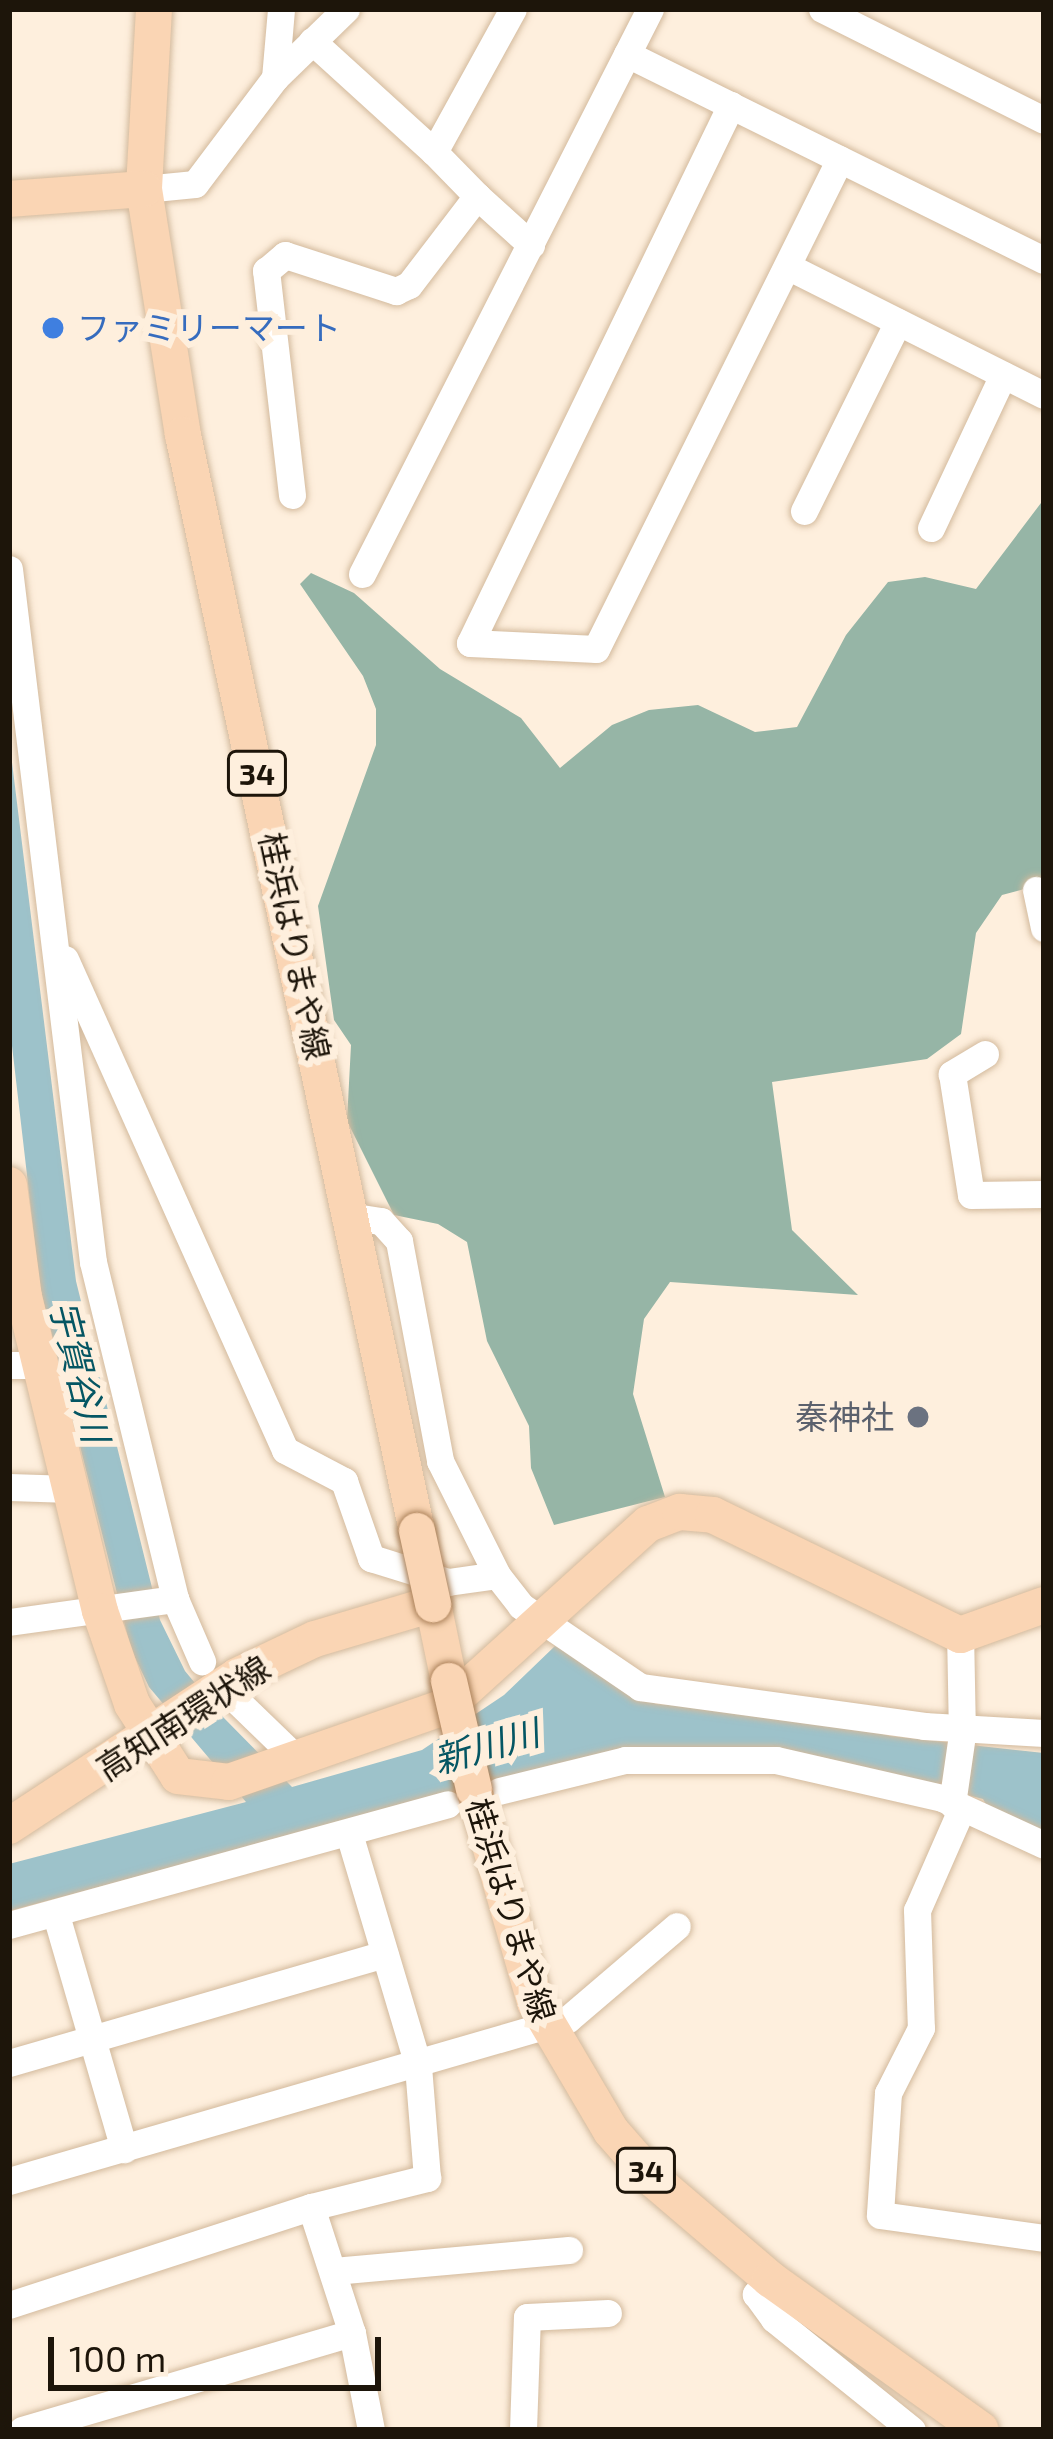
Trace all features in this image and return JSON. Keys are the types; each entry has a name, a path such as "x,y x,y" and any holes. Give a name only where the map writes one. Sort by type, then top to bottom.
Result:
{"main road":[{"name":"桂浜はりまや線","path":"154,9 144,189 183,435 355,1217 473,1794 545,2027 587,2098 654,2180 770,2278 981,2430"},
{"path":"9,199 144,189"},
{"path":"9,1185 25,1365 108,1610 178,1777 230,1782 447,1706 648,1524 695,1512 960,1635 1044,1605"},
{"name":"高知南環状線","path":"9,1826 160,1728 218,1684 278,1655 433,1604"}],"street":[{"path":"275,78 281,9"},
{"path":"144,189 195,184 275,78 346,9"},
{"path":"434,152 513,9"},
{"path":"362,574 650,9"},
{"path":"822,9 1044,120"},
{"path":"312,41 531,244"},
{"path":"627,53 1044,260"},
{"path":"731,105 470,644 596,649 840,159"},
{"path":"292,495 266,271 285,255 396,290 409,285 477,196"},
{"path":"789,267 1044,395"},
{"path":"804,511 898,322"},
{"path":"931,528 1004,375"},
{"path":"9,569 93,1262 170,1600 218,1684 289,1763"},
{"path":"1036,890 1044,928"},
{"path":"51,927 285,1450 344,1481 371,1558 448,1582 497,1575"},
{"path":"985,1054 952,1074 970,1195 1044,1194"},
{"path":"355,1217 381,1221 399,1241 440,1461 513,1600 640,1687 962,1731 1044,1733"},
{"path":"9,1487 71,1490"},
{"path":"9,1622 170,1600"},
{"path":"960,1635 962,1731 957,1804 916,1910 921,2027 888,2093 880,2215 1044,2238"},
{"path":"9,1925 350,1834 473,1794 625,1760 776,1760 842,1769 957,1804 1044,1845"},
{"path":"9,2305 311,2207 427,2178 418,2065 350,1834"},
{"path":"56,1915 124,2149"},
{"path":"9,2180 568,2019 677,1926"},
{"path":"9,2063 385,1954"},
{"path":"311,2207 352,2333 371,2430"},
{"path":"333,2271 569,2250"},
{"path":"770,2278 756,2294 773,2319 912,2430"},
{"path":"523,2430 526,2317 608,2313"},
{"path":"22,2430 352,2333"}],"green space":[{"path":"1044,499 1044,884 1002,895 976,933 961,1034 927,1059 772,1082 792,1230 858,1295 670,1282 644,1319 633,1394 665,1497 554,1525 531,1468 529,1426 487,1341 467,1242 438,1224 394,1215 347,1121 351,1045 334,1020 318,906 376,745 376,709 363,676 300,584 311,573 354,593 440,669 521,718 560,768 612,725 649,710 698,705 755,732 797,727 846,635 888,582 925,577 976,589"}],"water":[{"path":"9,738 76,1281 160,1620 185,1671 223,1717 292,1787 422,1750 504,1695 555,1646 656,1704 815,1716 890,1736 1044,1753 1044,1833 992,1815 983,1799 817,1756 560,1763 9,1911 9,1864 246,1802 149,1687 131,1649 40,1287 9,1020"}],"place":[{"name":"ファミリーマート","path":"53,328"},
{"name":"秦神社","path":"918,1417"}],"water label":[{"name":"宇賀谷川","path":"81,1371"},
{"name":"新川川","path":"486,1745"}]}
